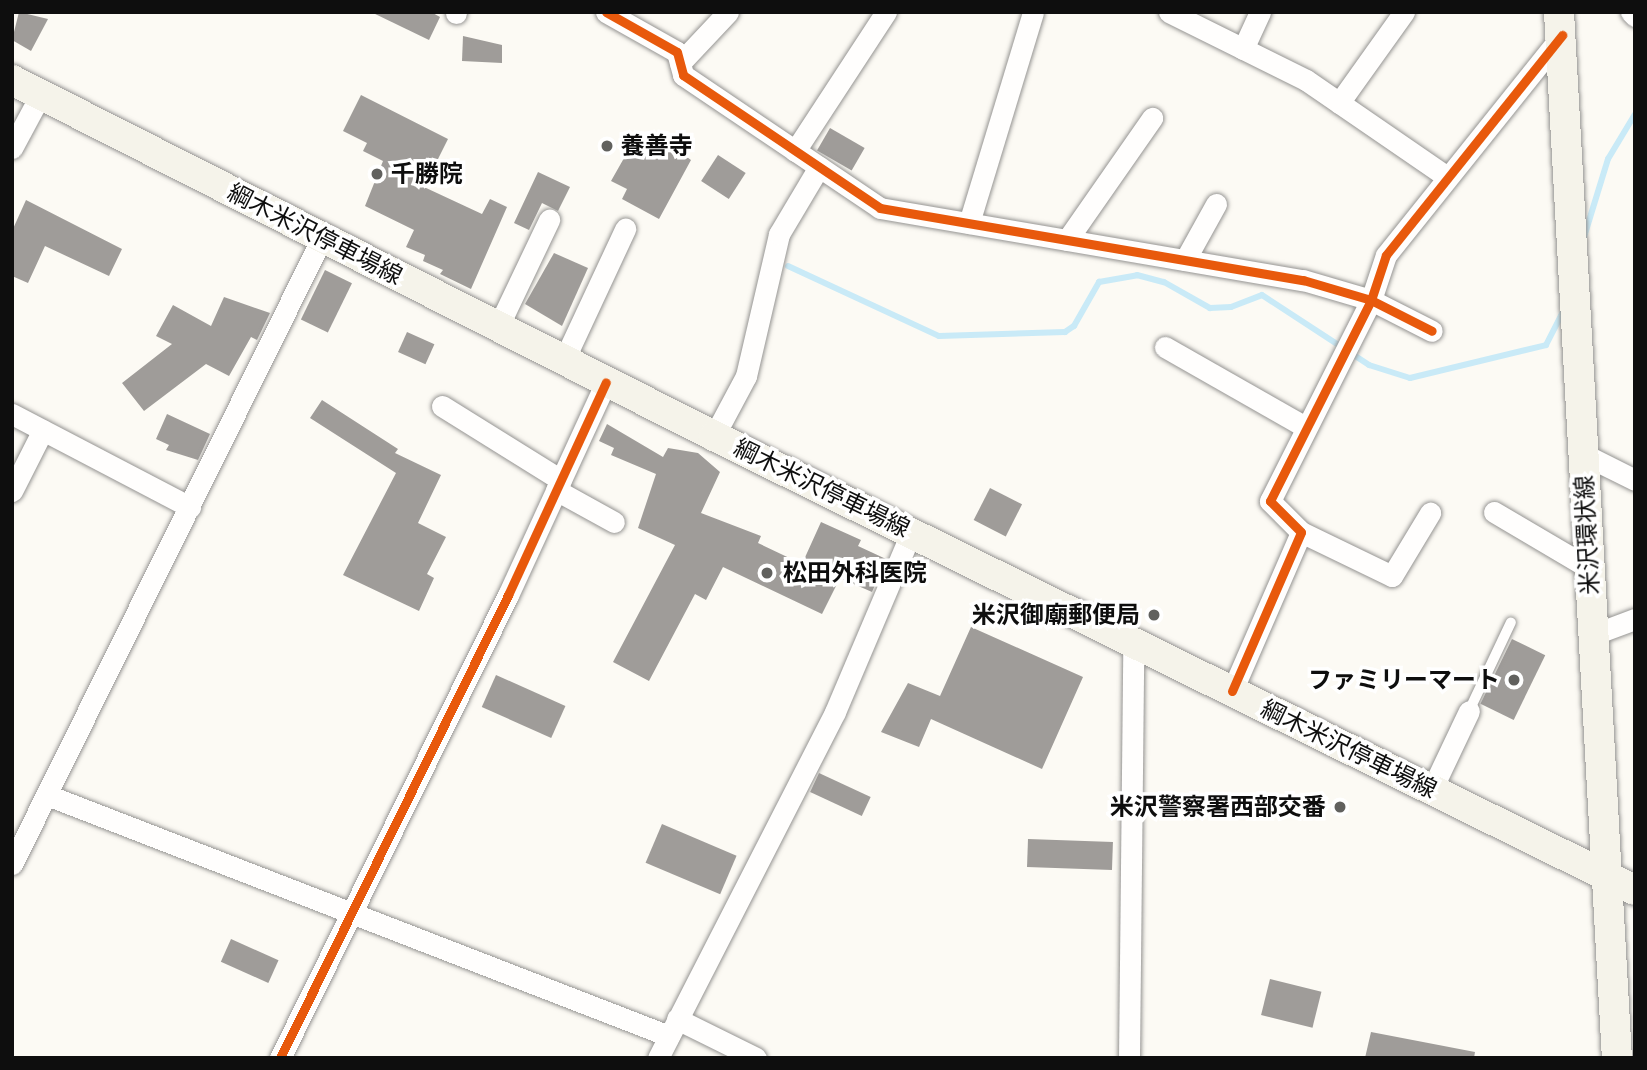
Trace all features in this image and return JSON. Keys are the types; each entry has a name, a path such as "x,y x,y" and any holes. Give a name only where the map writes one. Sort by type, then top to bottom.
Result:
{"main road":[{"name":"米沢環状線","path":"1561,24 1588,568 1617,1058"},
{"name":"綱木米沢停車場線","path":"12,80 606,382 912,531 1133,646 1232,691 1635,890"}],"street":[{"path":"606,12 677,52 682,75 880,208 1303,280 1371,300 1432,331"},
{"path":"680,63 728,12"},
{"path":"795,151 886,12"},
{"path":"970,223 1032,12"},
{"path":"1169,12 1243,49 1339,103 1444,176"},
{"path":"1243,49 1260,12"},
{"path":"1339,103 1404,12"},
{"path":"1631,12 1635,16"},
{"path":"1430,513 1392,576 1301,532 1270,501 1371,300 1386,255 1561,24"},
{"path":"12,148 41,94"},
{"path":"1067,240 1152,118"},
{"path":"714,436 746,376 779,234 819,167"},
{"path":"1185,260 1216,204"},
{"path":"498,327 550,220"},
{"path":"564,360 625,229"},
{"path":"12,864 322,237"},
{"path":"1165,347 1305,427"},
{"path":"279,1058 353,911 606,382"},
{"path":"442,407 614,522"},
{"path":"12,414 190,507"},
{"path":"12,491 43,430"},
{"path":"1583,454 1635,480"},
{"path":"1494,512 1588,568"},
{"path":"658,1058 835,712 912,531"},
{"path":"1232,691 1301,532"},
{"path":"1592,635 1635,619"},
{"path":"1129,1058 1133,646"},
{"path":"1432,789 1469,711"},
{"path":"47,795 353,911 756,1058"}],"lane":[{"path":"1469,711 1511,622"}],"building":[{"path":"19,12 48,19 31,51 12,40"},
{"path":"371,12 431,12 440,17 429,40"},
{"path":"463,36 502,45 502,63 462,61"},
{"path":"361,95 448,139 424,187 482,214 490,199 507,207 471,289 440,274 443,270 423,261 425,255 406,247 414,230 365,206 383,161 363,151 367,143 343,131"},
{"path":"830,128 865,148 852,171 817,151"},
{"path":"656,135 691,160 659,219 622,199 627,189 611,181 632,144 647,152"},
{"path":"718,155 746,173 729,199 701,181"},
{"path":"538,172 570,187 558,211 542,203 529,230 514,223"},
{"path":"26,200 122,249 109,276 45,246 28,283 12,276 12,231"},
{"path":"554,253 588,268 562,326 525,304"},
{"path":"325,270 352,283 328,333 301,319"},
{"path":"224,297 270,313 257,340 251,337 229,376 206,364 144,411 122,383 172,344 156,336 173,305 211,326"},
{"path":"407,332 434,344 425,364 398,352"},
{"path":"322,400 398,449 395,453 441,475 418,523 446,537 427,574 434,578 419,611 343,575 396,473 310,418"},
{"path":"167,414 210,434 198,460 166,450 169,445 156,439"},
{"path":"607,424 663,457 668,448 698,453 720,472 701,513 761,536 758,543 802,564 821,522 861,540 858,546 886,559 872,592 840,578 822,614 723,567 706,600 695,594 649,681 613,662 675,545 638,528 656,474 611,455 614,448 599,441"},
{"path":"990,488 1022,504 1006,536 974,520"},
{"path":"971,627 1083,677 1042,769 931,719 919,747 881,732 908,683 940,696"},
{"name":"ファミリーマート","path":"1512,639 1545,655 1514,720 1480,704"},
{"path":"496,675 565,706 551,738 482,707"},
{"path":"819,773 871,797 862,816 810,792"},
{"path":"662,824 737,856 720,894 646,863"},
{"path":"1028,839 1113,842 1112,870 1027,867"},
{"path":"231,939 279,960 268,983 221,962"},
{"path":"1270,979 1321,992 1312,1028 1261,1015"},
{"path":"1371,1032 1475,1052 1474,1058 1365,1058"}],"waterway":[{"path":"1584,237 1608,159 1635,114"},
{"path":"788,266 939,336 1065,332 1074,326 1099,282 1137,275 1164,282 1210,308 1231,307 1262,295 1369,365 1410,378 1546,345 1563,312"}],"cycle path":[{"path":"606,12 677,52 683,75 880,208 1303,280 1371,300 1432,331"},
{"path":"1232,691 1301,532 1270,501 1371,300 1386,255 1562,35"},
{"path":"280,1058 508,595 606,382"}],"place":[{"name":"養善寺","path":"607,146"},
{"name":"千勝院","path":"377,174"},
{"name":"松田外科医院","path":"767,573"},
{"name":"米沢御廟郵便局","path":"1154,615"},
{"name":"ファミリーマート","path":"1514,680"},
{"name":"米沢警察署西部交番","path":"1340,807"}]}
